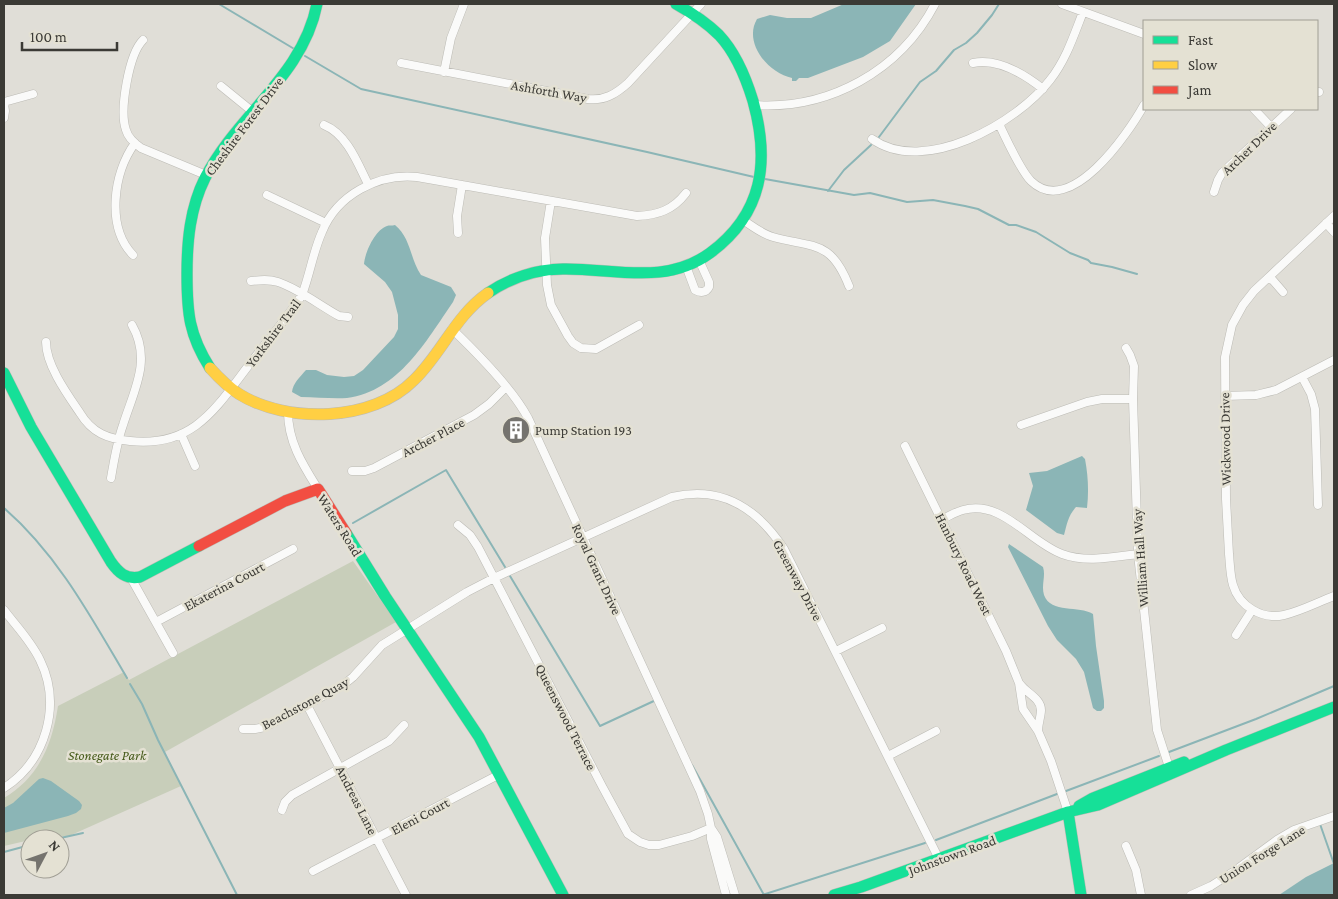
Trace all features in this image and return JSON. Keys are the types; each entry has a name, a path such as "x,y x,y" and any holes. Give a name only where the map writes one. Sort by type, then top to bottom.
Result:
{"street":[{"name":"Cheshire Forest Drive","path":"317,4 311,31 300,52 206,175 197,196 190,225 186,257 191,326 201,353 215,374 231,388 260,405 288,412 341,413 365,409 387,400 415,380 433,358 452,328 468,310 490,292 516,278 547,270 572,267 647,274 670,270 686,266 698,260 725,240 742,220 757,189 762,163 760,133 746,77 732,52 717,33 692,13 676,4"},
{"path":"444,72 451,38 464,4"},
{"name":"Ashforth Way","path":"401,63 588,99 601,99 614,94 628,83 701,4"},
{"path":"754,105 803,102 835,93 861,81 889,62 910,41 935,4"},
{"path":"1062,4 1143,34"},
{"path":"872,139 882,145 900,150 922,150 959,142 999,124 1026,106 1043,89 1064,59 1083,12"},
{"path":"143,40 133,57 122,115 126,131 135,144 206,175"},
{"path":"973,63 980,61 990,62 1016,71 1043,89"},
{"path":"221,86 253,112"},
{"path":"4,118 4,103 33,94"},
{"path":"999,124 1031,180 1046,190 1064,190 1081,181 1114,149 1133,124 1143,107"},
{"path":"1255,110 1271,127"},
{"name":"Archer Drive","path":"1214,192 1222,173 1290,110"},
{"path":"324,125 335,130 346,144 368,184"},
{"path":"133,255 118,230 116,205 120,172 126,157 135,144"},
{"name":"Yorkshire Trail","path":"46,342 47,356 51,365 86,422 98,434 118,440 152,442 181,434 201,423 212,414 302,295 319,238 326,223 342,203 368,184 383,179 408,176 627,215 660,213 672,207 686,193"},
{"path":"458,233 457,216 462,185"},
{"path":"267,195 326,223"},
{"path":"551,202 545,238 547,285 551,305 576,346 584,350 596,349 639,325"},
{"name":"Wickwood Drive","path":"1252,610 1237,595 1231,574 1226,499 1224,358 1232,325 1243,305 1270,276 1334,216"},
{"path":"742,220 767,234 812,244 822,249 833,257 842,269 849,286"},
{"path":"1326,223 1334,232"},
{"path":"686,266 695,290 706,291 709,287 709,282 698,260"},
{"path":"1270,276 1283,292"},
{"path":"251,281 269,280 277,282 340,316 348,317"},
{"path":"111,478 118,440 135,390 141,365 141,348 132,325"},
{"name":"Royal Grant Drive","path":"452,328 506,387 528,418 700,791 708,814 711,838 726,895"},
{"name":"William Hall Way","path":"1126,348 1134,366 1133,399 1138,554 1157,730 1169,767"},
{"path":"1225,396 1269,392 1334,360"},
{"path":"4,374 31,427 108,557 120,572 131,578 174,653"},
{"path":"1302,377 1311,394 1315,409 1318,505"},
{"name":"Archer Place","path":"352,471 365,471 374,468 474,415 489,404 506,387"},
{"path":"1021,425 1087,402 1102,399 1133,399"},
{"path":"288,412 289,430 295,449 318,489"},
{"path":"181,434 195,466"},
{"name":"Hanbury Road West","path":"904,446 1003,644 1019,683 1039,703 1041,710 1038,720 1038,731"},
{"name":"Waters Road","path":"131,578 140,577 285,501 318,489 470,723 500,774 563,895"},
{"name":"Greenway Drive","path":"407,628 494,578 656,503 679,495 699,494 712,495 733,501 755,515 776,538 792,564 940,859"},
{"path":"942,519 963,510 984,509 1003,517 1050,549 1062,554 1092,559 1138,554"},
{"name":"Queenswood Terrace","path":"458,526 470,535 494,578 628,834 640,842 649,845 659,845 692,836 711,828"},
{"name":"Ekaterina Court","path":"156,622 293,549"},
{"path":"1236,635 1252,610 1268,616 1285,615 1334,596"},
{"path":"4,610 31,644 41,662 50,703 47,728 36,755 23,773 4,788"},
{"name":"Beachstone Quay","path":"243,729 265,727 347,682 382,645 407,628"},
{"path":"836,652 882,628"},
{"name":"Hanbury Road West","path":"1019,683 1023,710 1038,731 1051,761 1068,812 1080,895"},
{"name":"Andreas Lane","path":"307,705 406,895"},
{"name":"Johnstown Road","path":"834,895 940,859 1068,812 1098,805 1226,750 1334,707"},
{"path":"282,810 285,802 292,795 389,741 404,726"},
{"path":"888,756 936,731"},
{"name":"Johnstown Road","path":"1068,812 1093,798 1169,767 1226,750"},
{"name":"Eleni Court","path":"313,871 500,774"},
{"name":"Union Forge Lane","path":"1190,895 1211,886 1294,830 1334,816"},
{"name":"Royal Grant Drive","path":"711,828 717,837 735,895"},
{"path":"1126,846 1136,870 1141,895"}],"green space":[{"name":"Stonegate Park","path":"353,561 396,622 165,752 181,786 70,836 70,829 20,829 20,842 4,846 4,798 26,780 42,759 52,734 58,706 124,672 129,680"}],"water":[{"path":"844,4 916,4 890,41 863,57 808,78 799,78 796,81 792,81 792,78 774,70 760,56 753,38 757,19 770,15 787,18 811,18"},
{"path":"395,225 404,236 421,275 451,287 456,295 453,302 421,348 396,375 382,386 347,398 301,397 292,392 295,383 306,370 316,370 327,375 354,376 363,370 394,337 398,329 398,315 392,292 385,282 364,264 366,254 378,232 383,228"},
{"path":"1082,456 1085,459 1087,477 1087,508 1076,507 1073,510 1064,535 1057,533 1026,510 1033,486 1029,473 1047,471"},
{"path":"1009,544 1043,567 1043,591 1048,601 1059,607 1087,611 1093,614 1104,701 1104,708 1101,711 1093,708 1084,672 1076,659 1057,640 1048,626 1008,547"},
{"path":"43,778 51,781 79,801 82,805 81,809 68,816 4,833 4,808 13,803 39,779"},
{"path":"1334,863 1334,895 1279,895 1306,877"}],"waterway":[{"path":"219,4 296,50"},
{"path":"879,137 920,82 936,71 954,50 966,43 977,33 999,4"},
{"path":"305,56 361,89 754,177"},
{"path":"828,191 844,170 871,145"},
{"path":"765,179 854,195 870,193 907,202 933,200 978,209 1009,225 1016,225 1036,232 1070,253 1091,263 1137,274"},
{"path":"353,523 446,470 505,567"},
{"path":"4,508 23,526 57,566 127,678"},
{"path":"510,576 600,726 656,700"},
{"path":"130,684 142,704 158,740 237,895"},
{"path":"1169,752 1256,719 1334,686"},
{"path":"1066,791 1159,756"},
{"path":"692,765 764,895"},
{"path":"936,840 1057,794"},
{"path":"1320,824 1334,864"},
{"path":"70,836 83,833"},
{"path":"762,895 925,843"},
{"path":"4,852 20,848"}],"traffic: fast":[{"path":"210,368 193,334 189,312 188,249 190,225 196,201 205,178 218,155 284,74 298,53 309,30 317,4"},
{"path":"488,293 515,279 553,269 638,273 675,269 693,263 710,253 728,238 741,221 751,204 758,185 761,166 761,145 753,101 740,66 725,42 704,22 676,4"},
{"path":"4,373 31,427 111,562 120,572 127,576 140,577 199,546"},
{"path":"346,533 385,596 479,737 563,895"},
{"path":"834,895 1068,812 1098,805 1226,750 1334,707"},
{"path":"1079,806 1093,798 1184,762"},
{"path":"1068,812 1081,895"}],"traffic: slow":[{"path":"210,368 239,394 259,404 305,414 353,411 376,404 397,394 414,380 433,358 466,312 488,293"}],"traffic: jam":[{"path":"199,546 285,501 318,489 346,533"}],"place":[{"name":"Pump Station 193","path":"516,430"}]}
